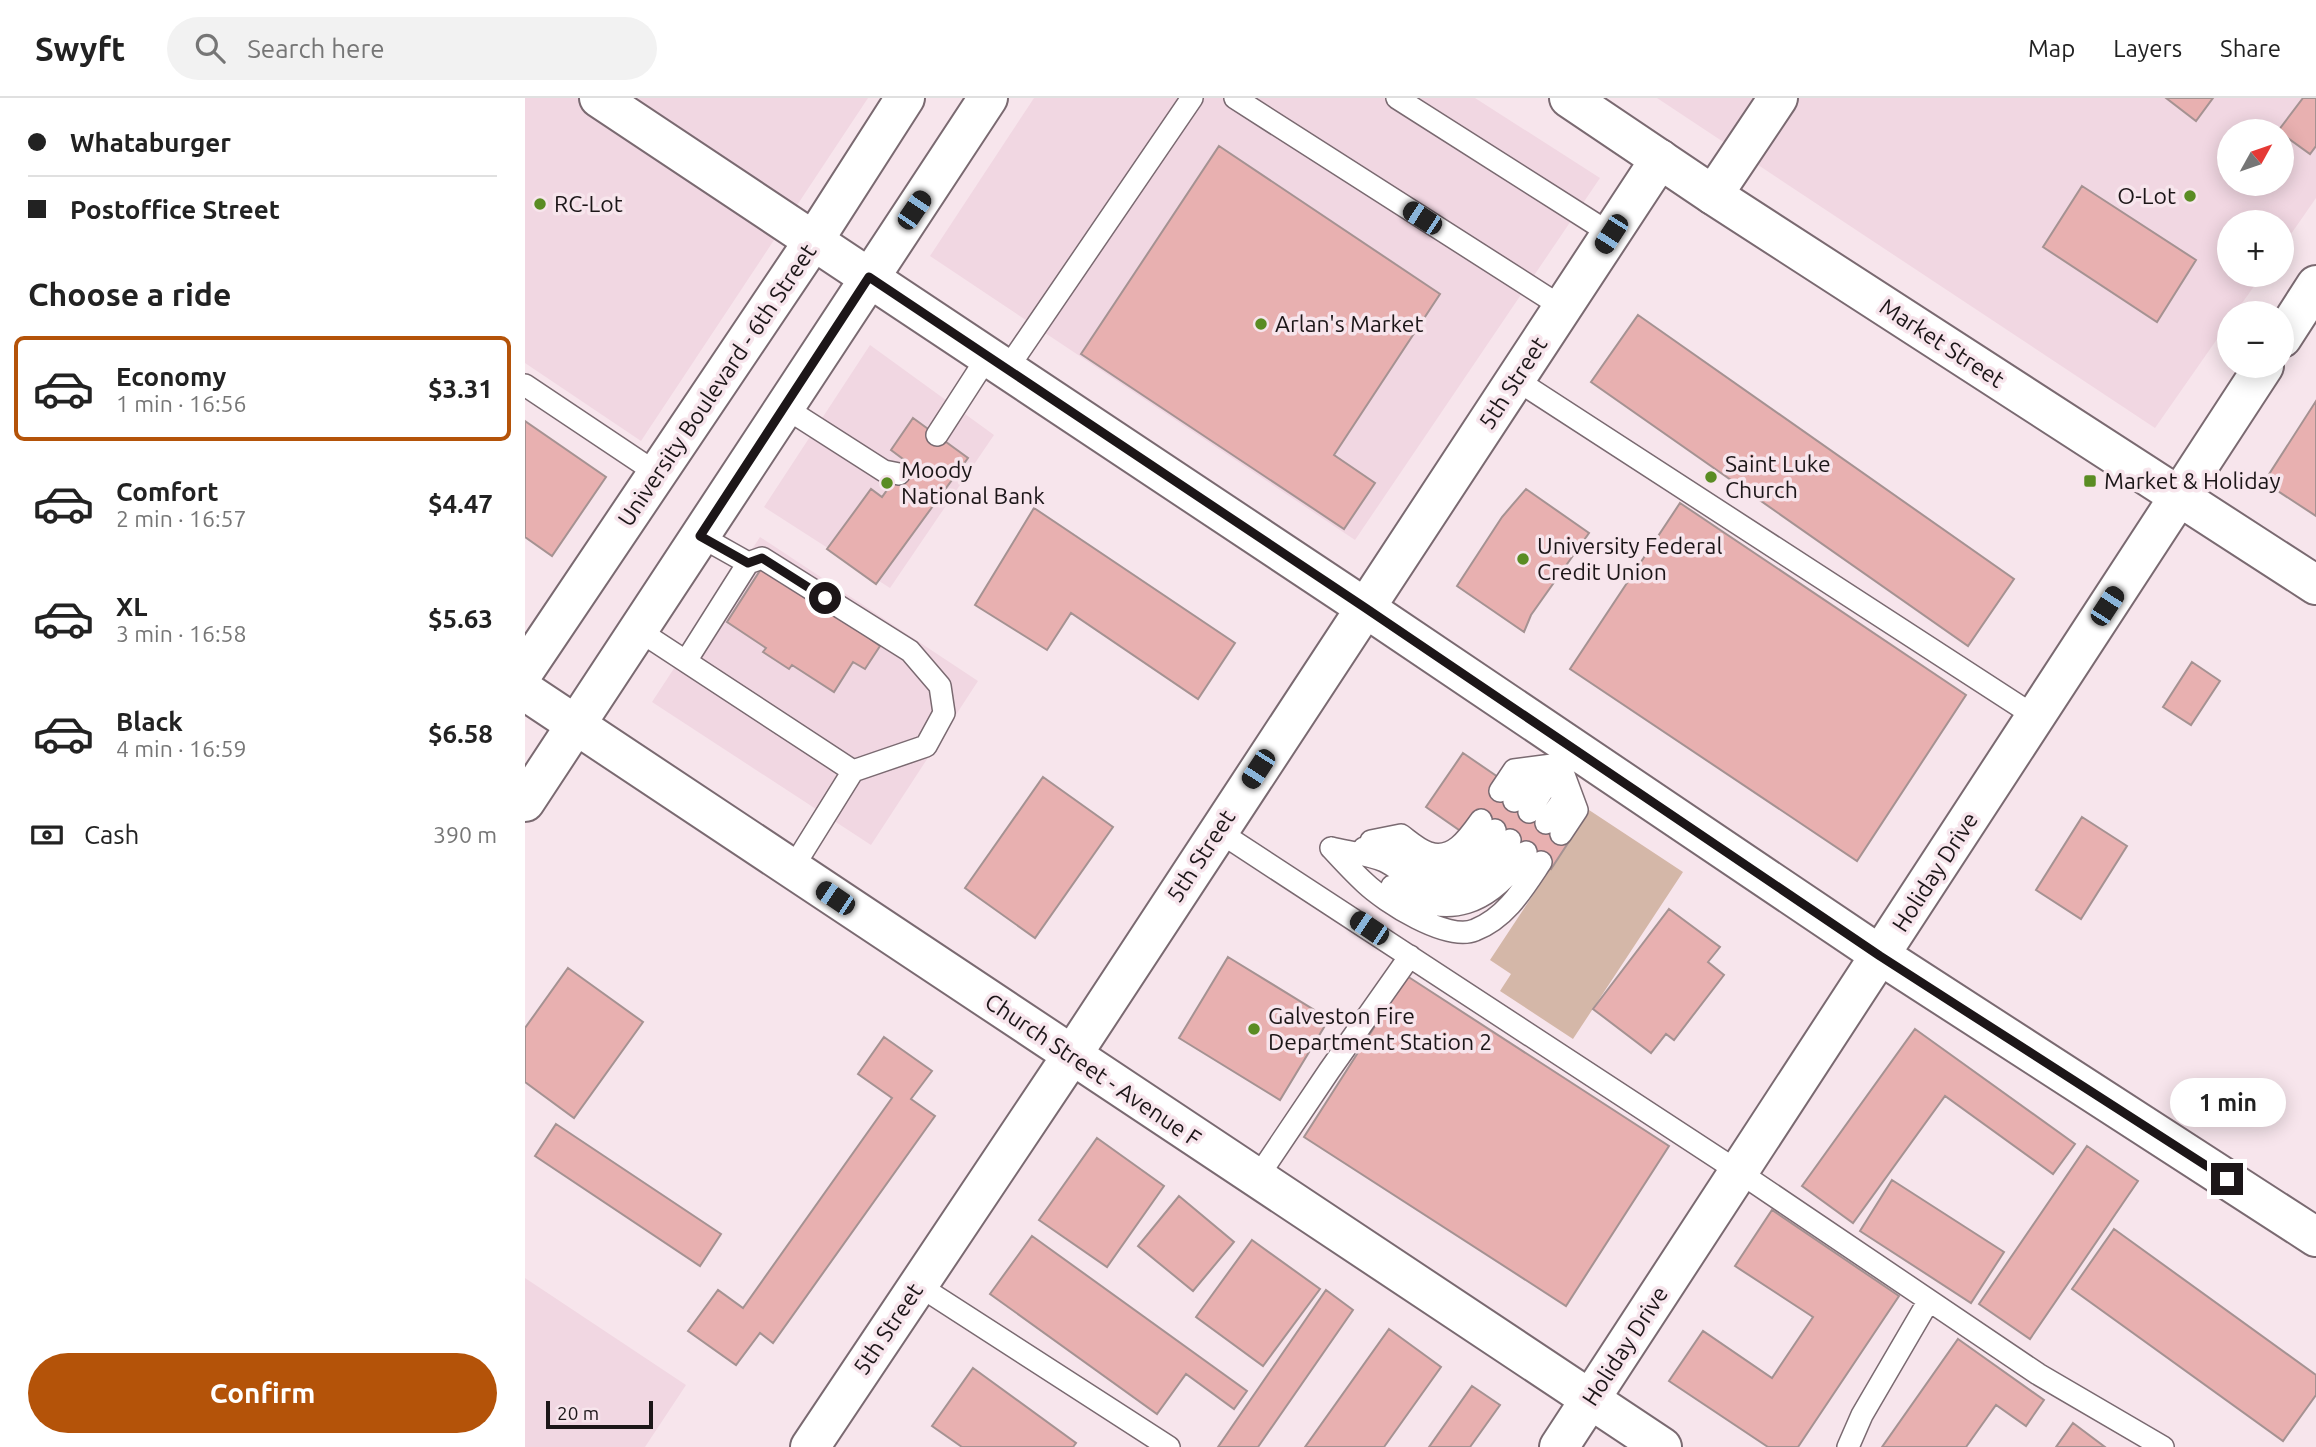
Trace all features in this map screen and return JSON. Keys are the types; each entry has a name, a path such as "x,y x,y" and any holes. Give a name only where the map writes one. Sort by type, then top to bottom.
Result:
{"street":[{"path":"599,98 1364,607 1565,755 2316,1237"},
{"name":"University Boulevard - 6th Street","path":"525,670 814,240 905,98"},
{"path":"525,802 988,98"},
{"name":"Market Street","path":"1569,98 1713,195 2316,585"},
{"path":"1713,195 1778,98"},
{"name":"5th Street","path":"810,1447 1072,1055 1660,159"},
{"path":"2294,319 2316,285"},
{"name":"Holiday Drive","path":"1559,1447 2256,378"},
{"name":"Church Street - Avenue F","path":"525,691 1662,1447"}],"lane":[{"path":"937,435 998,362 1192,98"},
{"path":"1235,98 1562,307"},
{"path":"1397,98 1611,234"},
{"path":"1515,379 2036,717"},
{"path":"525,385 658,474"},
{"path":"785,407 884,471 899,474"},
{"path":"700,536 748,563"},
{"path":"686,661 748,563 762,558 910,651 940,686 944,713 926,746 853,771 792,869"},
{"path":"638,630 853,771"},
{"path":"1530,812 1514,770 1565,755"},
{"path":"1530,812 1565,755"},
{"path":"1530,812 1577,810 1565,755"},
{"path":"1218,831 1739,1172 2038,1374 2163,1447"},
{"path":"1331,848 1401,835 1427,853 1440,855 1461,846 1511,841"},
{"path":"1331,848 1384,860 1424,886 1446,888 1468,882 1487,870 1511,841"},
{"path":"1331,848 1366,885 1430,924 1457,933 1472,932 1497,917 1518,896 1511,841"},
{"path":"1257,1178 1410,956"},
{"path":"918,1285 1170,1447"},
{"path":"1848,1447 1863,1415 1928,1301"}],"shaded area":[{"path":"525,98 868,98 641,441 525,363"},
{"path":"1034,98 1475,98 1600,178 1355,540 930,256"},
{"path":"1657,98 2316,98 2316,198 2294,230 2294,210 2217,210 2217,287 2253,287 2244,301 2217,301 2217,339 2155,428"},
{"path":"870,345 994,435 890,588 764,507"},
{"path":"760,537 978,681 871,845 652,702"},
{"path":"1589,810 1683,872 1573,1039 1500,991 1511,974 1490,960"},
{"path":"525,1278 686,1385 645,1447 525,1447"}],"building":[{"path":"2166,98 2213,98 2196,121"},
{"path":"2303,98 2316,98 2316,146 2310,154 2294,142 2294,119 2287,119"},
{"name":"Arlan's Market","path":"1219,146 1440,294 1334,455 1375,483 1344,529 1081,354"},
{"path":"2082,186 2196,260 2157,322 2043,247"},
{"path":"1638,315 2014,579 1968,646 1591,382"},
{"path":"2316,401 2316,516 2264,482"},
{"path":"913,418 968,458 876,584 827,549 871,489 882,497 907,462 891,450"},
{"path":"525,421 606,477 552,556 525,537"},
{"name":"University Federal Credit Union","path":"1526,489 1589,533 1531,615 1524,632 1457,586 1502,517"},
{"path":"1680,503 1966,695 1857,861 1570,669"},
{"path":"1034,508 1235,643 1198,699 1071,613 1047,650 975,605"},
{"path":"761,569 800,594 802,590 880,646 865,669 853,662 834,692 792,665 789,669 763,652 766,648 727,622"},
{"path":"2192,662 2220,681 2191,725 2163,707"},
{"path":"1463,753 1498,777 1492,786 1570,840 1551,869 1473,815 1462,832 1426,807"},
{"path":"1043,777 1113,827 1035,938 965,888"},
{"path":"2082,817 2127,846 2081,919 2036,890"},
{"path":"1669,909 1720,947 1708,962 1724,975 1674,1040 1666,1034 1651,1053 1593,1009"},
{"name":"Galveston Fire Department Station 2","path":"1228,957 1329,1019 1280,1100 1179,1038"},
{"path":"568,968 643,1022 574,1118 525,1082 525,1028"},
{"path":"1407,976 1669,1146 1566,1306 1304,1137"},
{"path":"1915,1029 2075,1144 2053,1174 1945,1096 1853,1223 1802,1186"},
{"path":"884,1037 932,1071 911,1099 935,1116 773,1343 760,1333 736,1365 688,1331 718,1290 743,1308 892,1098 858,1074"},
{"path":"556,1124 721,1234 700,1266 535,1156"},
{"path":"1097,1138 1164,1186 1107,1267 1039,1220"},
{"path":"2087,1146 2138,1181 2030,1339 1979,1304"},
{"path":"1892,1180 2004,1252 1971,1303 1860,1231"},
{"path":"1179,1196 1234,1242 1193,1291 1138,1246"},
{"path":"1772,1210 1899,1296 1798,1447 1768,1447 1669,1381 1703,1331 1772,1378 1813,1317 1735,1266"},
{"path":"2114,1229 2316,1375 2316,1395 2283,1441 2072,1289"},
{"path":"1032,1236 1247,1391 1234,1409 1186,1374 1157,1414 990,1294"},
{"path":"1252,1240 1320,1289 1263,1366 1196,1317"},
{"path":"1326,1290 1353,1310 1258,1447 1218,1447"},
{"path":"1389,1329 1441,1367 1384,1447 1305,1447"},
{"path":"1958,1339 2044,1400 2026,1426 1996,1405 1966,1447 1882,1447"},
{"path":"973,1368 1076,1443 1073,1447 962,1447 932,1426"},
{"path":"1472,1386 1500,1405 1470,1447 1429,1447"},
{"path":"2073,1423 2105,1447 2056,1447"}],"place":[{"name":"O-Lot","path":"2190,196"},
{"name":"RC-Lot","path":"540,204"},
{"name":"Arlan's Market","path":"1261,324"},
{"name":"Saint Luke Church","path":"1711,477"},
{"name":"Market & Holiday","path":"2090,481"},
{"name":"Moody National Bank","path":"887,483"},
{"name":"University Federal Credit Union","path":"1523,559"},
{"name":"Galveston Fire Department Station 2","path":"1254,1029"}],"route":[{"path":"825,598 762,558 748,563 700,536 869,277 1880,956 2227,1179"}]}
